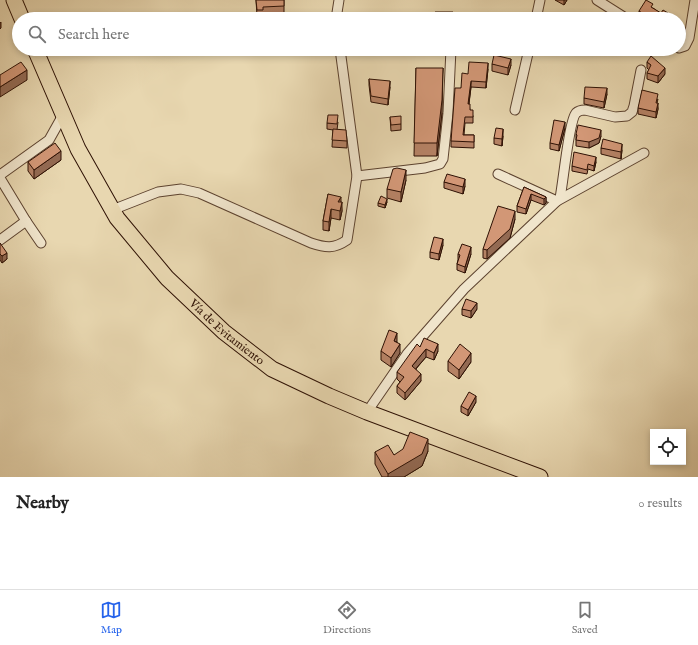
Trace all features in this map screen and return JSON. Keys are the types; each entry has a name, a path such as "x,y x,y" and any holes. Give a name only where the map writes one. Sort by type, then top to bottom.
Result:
{"highway":[{"path":"14,0 19,12"},
{"name":"Vía de Evitamiento","path":"38,56 78,149 117,218 167,278 224,332 272,369 329,396 367,412 540,477"}],"street":[{"path":"337,12 339,0"},
{"path":"537,12 540,0"},
{"path":"597,0 616,12"},
{"path":"686,44 689,38 695,0"},
{"path":"112,210 158,192 181,189 199,192 311,243 330,247 339,246 347,240 357,176 341,56"},
{"path":"357,176 425,168 440,164 443,159 448,113 451,56"},
{"path":"515,110 527,56"},
{"path":"559,200 571,126 576,113 580,110 585,110 615,117 627,116 632,112 634,106 641,70"},
{"path":"0,175 49,140 63,115"},
{"path":"367,412 407,354 464,289 559,200 644,153"},
{"path":"498,174 559,200"},
{"path":"0,178 41,243"},
{"path":"0,240 26,221"}],"building":[{"path":"256,0 284,0 284,6 263,7 263,10 257,10"},
{"path":"646,0 653,4 651,7 659,12 641,12 639,11"},
{"path":"494,56 511,59 508,68 492,64"},
{"path":"651,56 665,68 658,76 647,73 651,65 647,62"},
{"path":"21,62 27,70 0,87 0,75"},
{"path":"469,62 488,63 486,82 471,81 468,104 470,104 470,110 473,110 473,117 465,117 463,135 474,135 474,142 451,141 455,88 461,88 462,73 468,74"},
{"path":"416,68 443,68 442,100 437,143 414,143"},
{"path":"369,79 390,81 388,99 371,96"},
{"path":"585,87 607,88 604,102 584,98"},
{"path":"642,90 658,94 656,112 638,108"},
{"path":"328,115 338,115 337,124 327,123"},
{"path":"401,116 401,124 391,125 390,117"},
{"path":"554,120 565,122 559,145 550,143"},
{"path":"578,125 601,130 599,138 589,142 576,140"},
{"path":"496,128 503,129 502,139 494,138"},
{"path":"333,129 346,130 347,141 332,140"},
{"path":"603,139 622,144 621,152 601,148"},
{"path":"55,143 61,151 34,170 28,162"},
{"path":"574,152 596,157 594,166 588,164 587,170 572,166"},
{"path":"397,168 406,170 401,192 387,189 393,169"},
{"path":"447,174 465,179 463,187 444,182"},
{"path":"524,187 546,197 544,199 531,194 526,209 517,206"},
{"path":"328,194 341,197 338,202 342,202 340,211 331,209 329,222 323,221"},
{"path":"381,196 387,199 385,205 378,203"},
{"path":"498,206 515,211 510,229 487,250 483,249"},
{"path":"434,237 443,239 439,254 430,252"},
{"path":"0,243 7,253 2,256 0,254"},
{"path":"462,244 471,247 465,267 457,264 460,255 458,254"},
{"path":"466,299 477,303 471,311 462,309"},
{"path":"389,330 397,333 394,341 400,344 391,358 381,351"},
{"path":"424,338 438,344 434,353 426,349 412,366 421,374 405,393 397,386 404,377 397,372 417,344 420,347"},
{"path":"460,344 471,353 459,370 448,361"},
{"path":"469,392 476,396 468,410 461,406"},
{"path":"410,432 428,439 422,454 388,474 375,452 388,445 394,455 403,449"}]}
